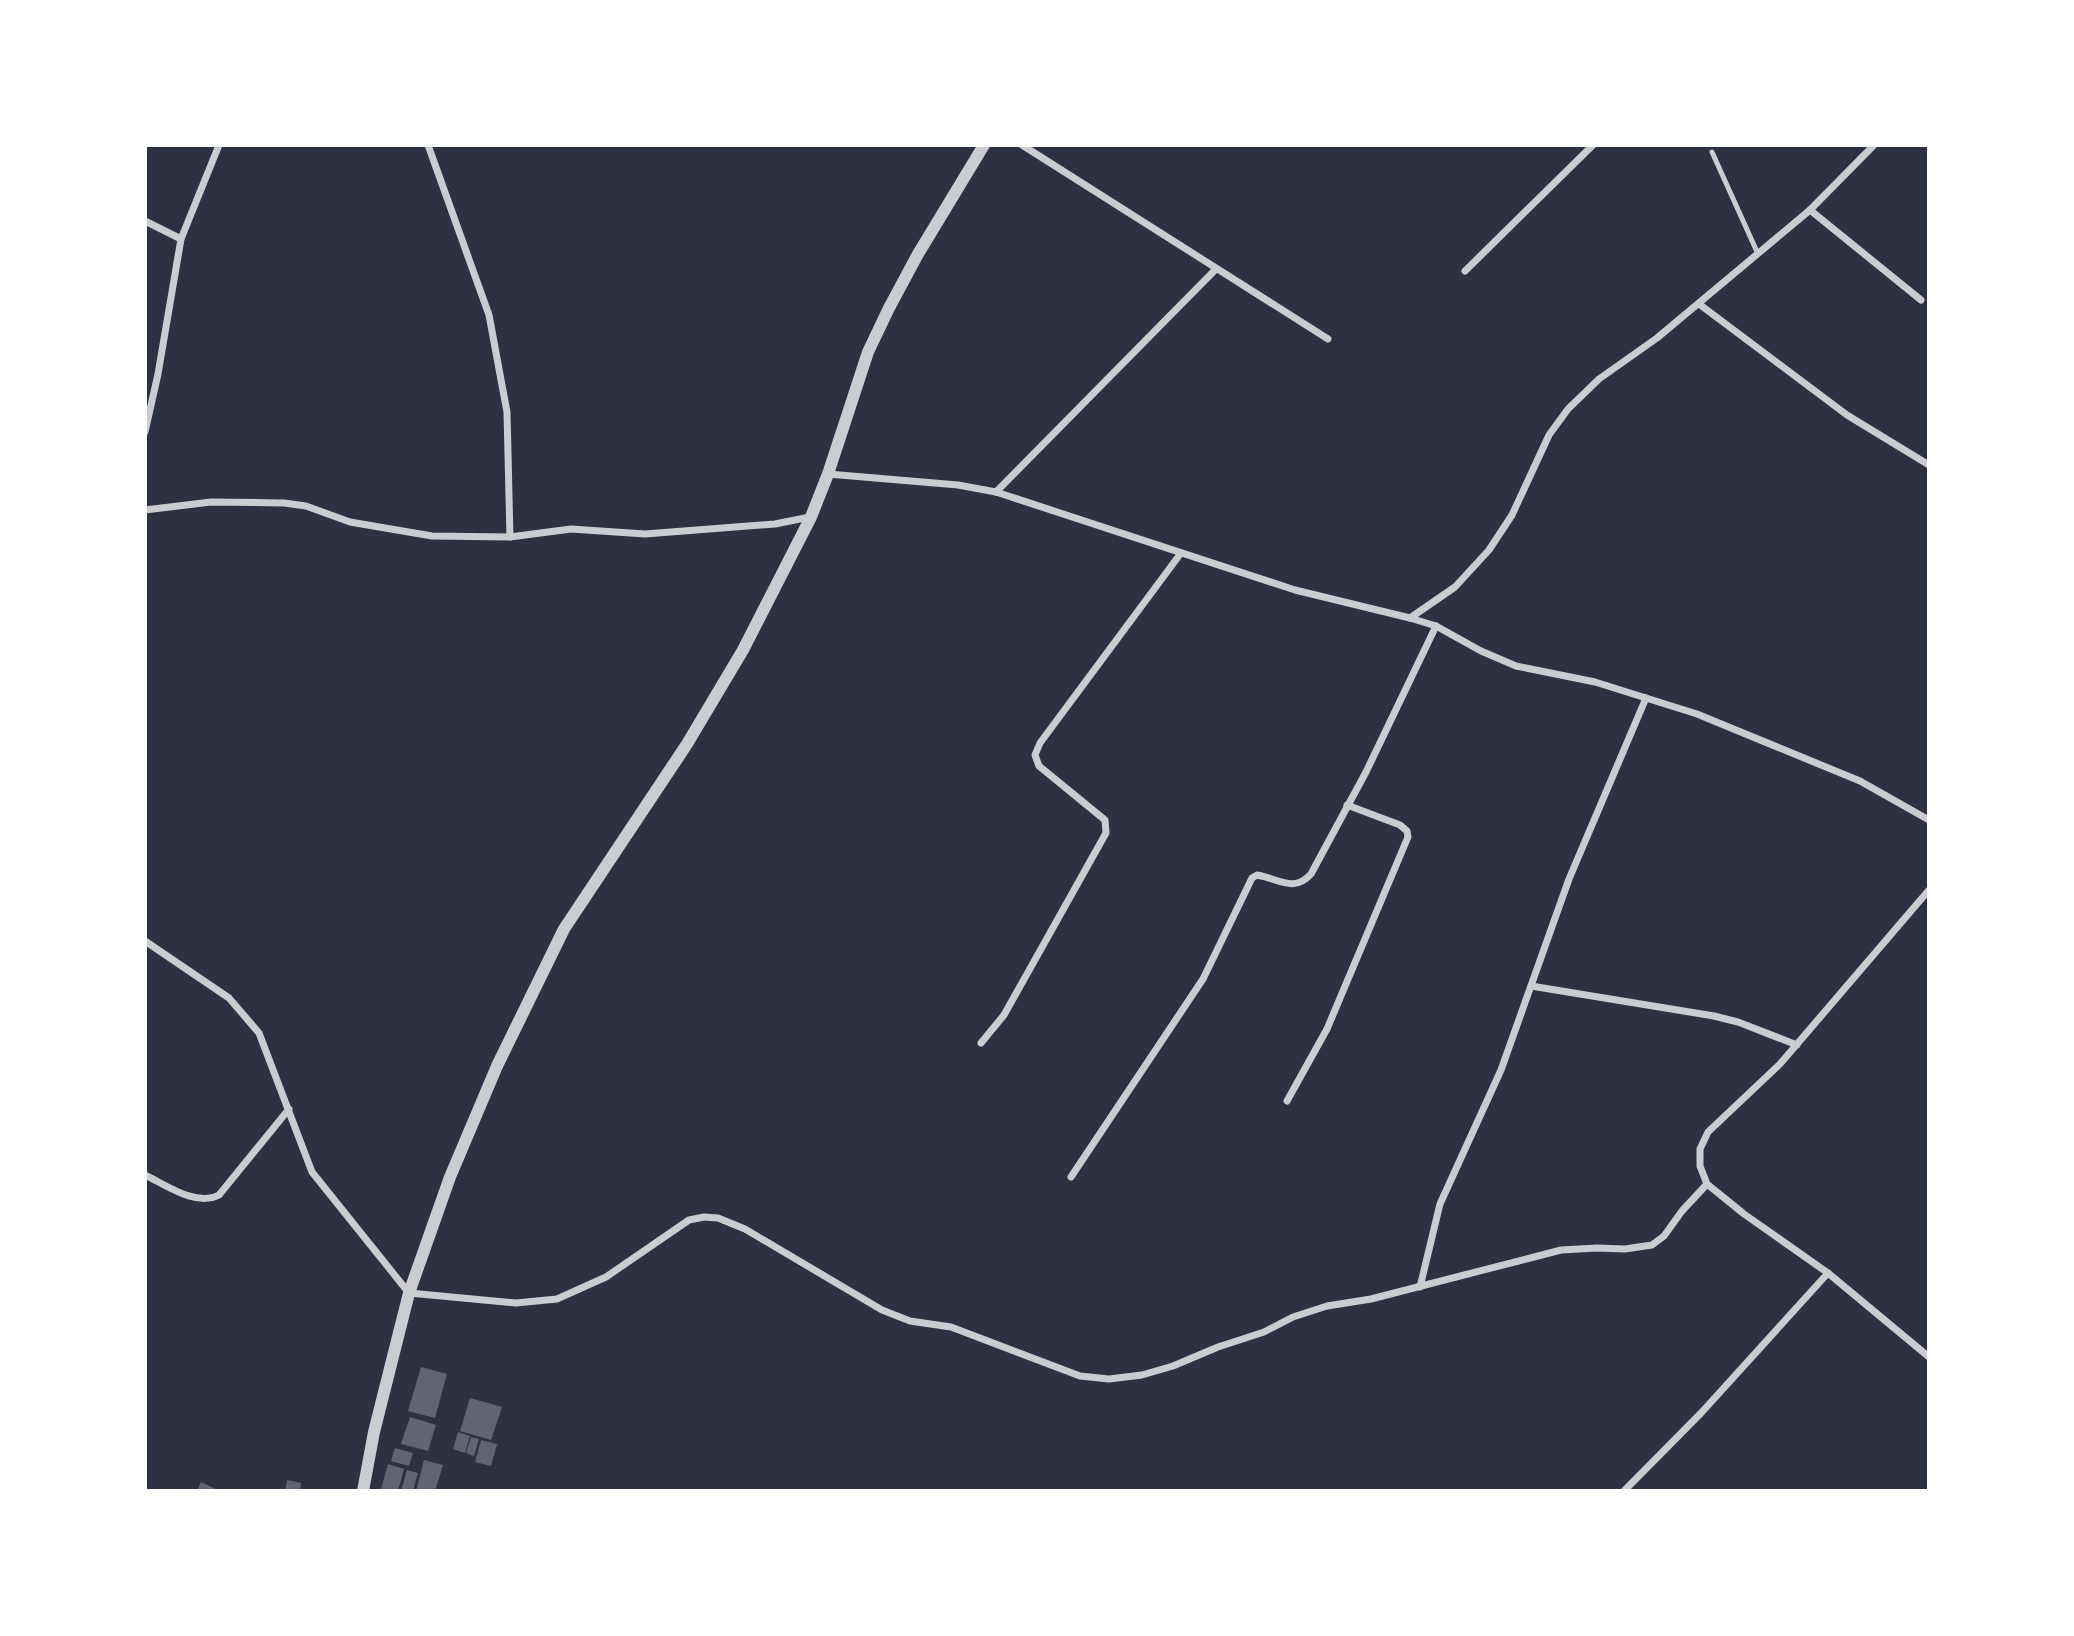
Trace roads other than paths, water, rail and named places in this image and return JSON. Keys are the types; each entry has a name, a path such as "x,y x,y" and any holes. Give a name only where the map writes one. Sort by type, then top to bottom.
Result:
{"street":[{"path":"145,432 158,374 180,239 219,145"},
{"path":"428,145 489,315 507,412 510,537"},
{"path":"363,1491 374,1432 408,1293 450,1177 497,1066 564,929 687,744 743,650 811,517 869,352 889,308 918,254 984,145"},
{"path":"1022,145 1328,340"},
{"path":"1465,271 1593,145"},
{"path":"1410,618 1455,587 1489,550 1512,515 1549,435 1568,409 1599,379 1657,338 1810,210 1874,145"},
{"path":"1810,210 1921,300"},
{"path":"145,221 180,239"},
{"path":"996,492 1216,268"},
{"path":"1699,304 1837,408 1929,465"},
{"path":"828,474 958,485 996,492 1295,590 1436,626 1481,651 1516,666 1595,682 1698,714 1860,781 1929,820"},
{"path":"145,510 212,502 284,503 306,506 350,522 432,536 510,537 571,529 645,534 775,524 811,517"},
{"path":"982,1043 1004,1015 1106,833 1105,820 1039,766 1035,755 1040,743 1181,553"},
{"path":"1071,1177 1203,979 1252,878 1257,875 1296,885 1304,883 1311,874 1436,626"},
{"path":"1420,1287 1440,1204 1501,1070 1569,879 1646,698"},
{"path":"1287,1101 1327,1029 1408,837 1400,825 1348,805"},
{"path":"1929,890 1797,1045 1708,1132 1700,1149 1700,1166 1707,1184 1744,1214 1828,1273 1929,1357"},
{"path":"145,942 229,998 259,1033 312,1172 408,1293 516,1303 557,1299 606,1277 689,1220 718,1218 746,1229 882,1310 910,1321 951,1327 1080,1376 1110,1379 1142,1375 1173,1366 1327,1306 1371,1299 1561,1250 1625,1250 1652,1245 1664,1236 1707,1184"},
{"path":"1531,986 1714,1016 1738,1022 1797,1045"},
{"path":"145,1175 194,1198 211,1199 219,1195 289,1109"},
{"path":"1624,1491 1702,1412 1828,1273"}],"lane":[{"path":"1712,152 1758,254"}]}
